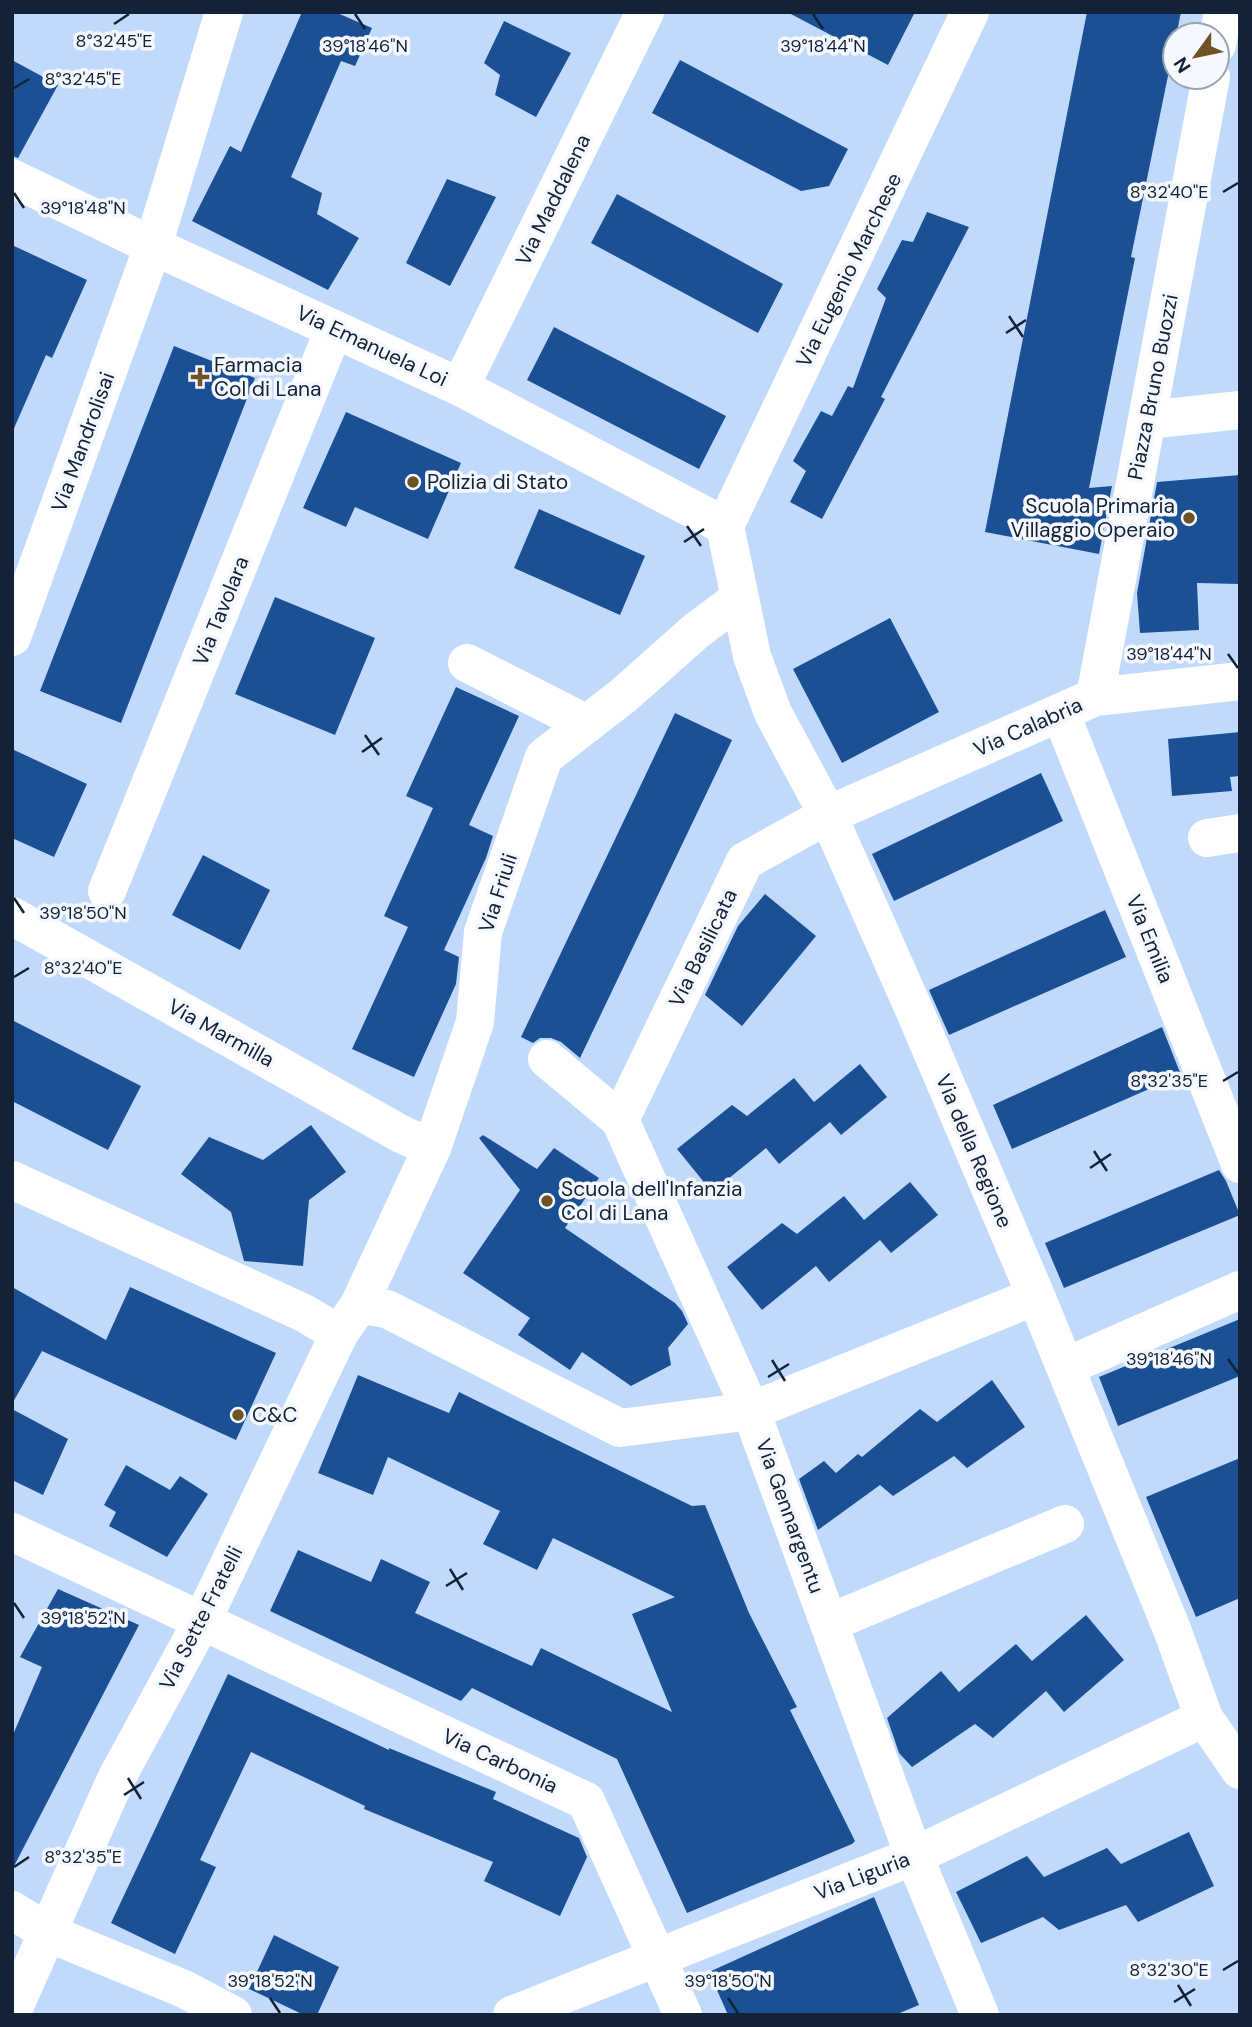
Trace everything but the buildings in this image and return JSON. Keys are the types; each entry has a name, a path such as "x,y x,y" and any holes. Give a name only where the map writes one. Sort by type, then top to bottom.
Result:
{"street":[{"name":"Via Mandrolisai","path":"12,637 26,552 153,246 224,12"},
{"name":"Via Maddalena","path":"460,387 645,12"},
{"name":"Via Eugenio Marchese","path":"726,526 970,12"},
{"name":"Piazza Bruno Buozzi","path":"1095,697 1208,91"},
{"name":"Via Emanuela Loi","path":"12,178 460,387 726,526"},
{"name":"Via Tavolara","path":"107,891 334,329"},
{"path":"1147,419 1240,410"},
{"name":"Via della Regione","path":"726,526 752,656 773,713 828,816 916,1014 1036,1296 1173,1632 1204,1718 1237,1759"},
{"name":"Via Friuli","path":"349,1320 432,1148 475,1022 483,932 544,757 624,695 696,631 740,598"},
{"path":"467,663 587,724"},
{"name":"Via Calabria","path":"828,816 1095,697 1240,681"},
{"name":"Via Emilia","path":"1061,714 1240,1164"},
{"name":"Via Basilicata","path":"620,1120 746,861 828,816"},
{"name":"Via Marmilla","path":"12,916 389,1127 432,1148"},
{"path":"547,1059 620,1120 751,1411 1036,1296"},
{"name":"Via Gennargentu","path":"12,1180 304,1313 349,1320 387,1309 621,1428 751,1411 914,1856 980,2015"},
{"path":"1065,1367 1240,1290"},
{"name":"Via Sette Fratelli","path":"12,2012 116,1779 202,1621 349,1320"},
{"path":"829,1623 1065,1524"},
{"name":"Via Carbonia","path":"12,1532 586,1801 682,2015"},
{"name":"Via Liguria","path":"512,2015 914,1856 1204,1718"},
{"path":"12,1910 48,1933 181,2002 233,2015"}],"place":[{"name":"Farmacia Col di Lana","path":"200,377"},
{"name":"Polizia di Stato","path":"413,482"},
{"name":"Scuola Primaria Villaggio Operaio","path":"1189,518"},
{"name":"Scuola dell'Infanzia Col di Lana","path":"547,1201"},
{"name":"C&C","path":"238,1415"}]}
